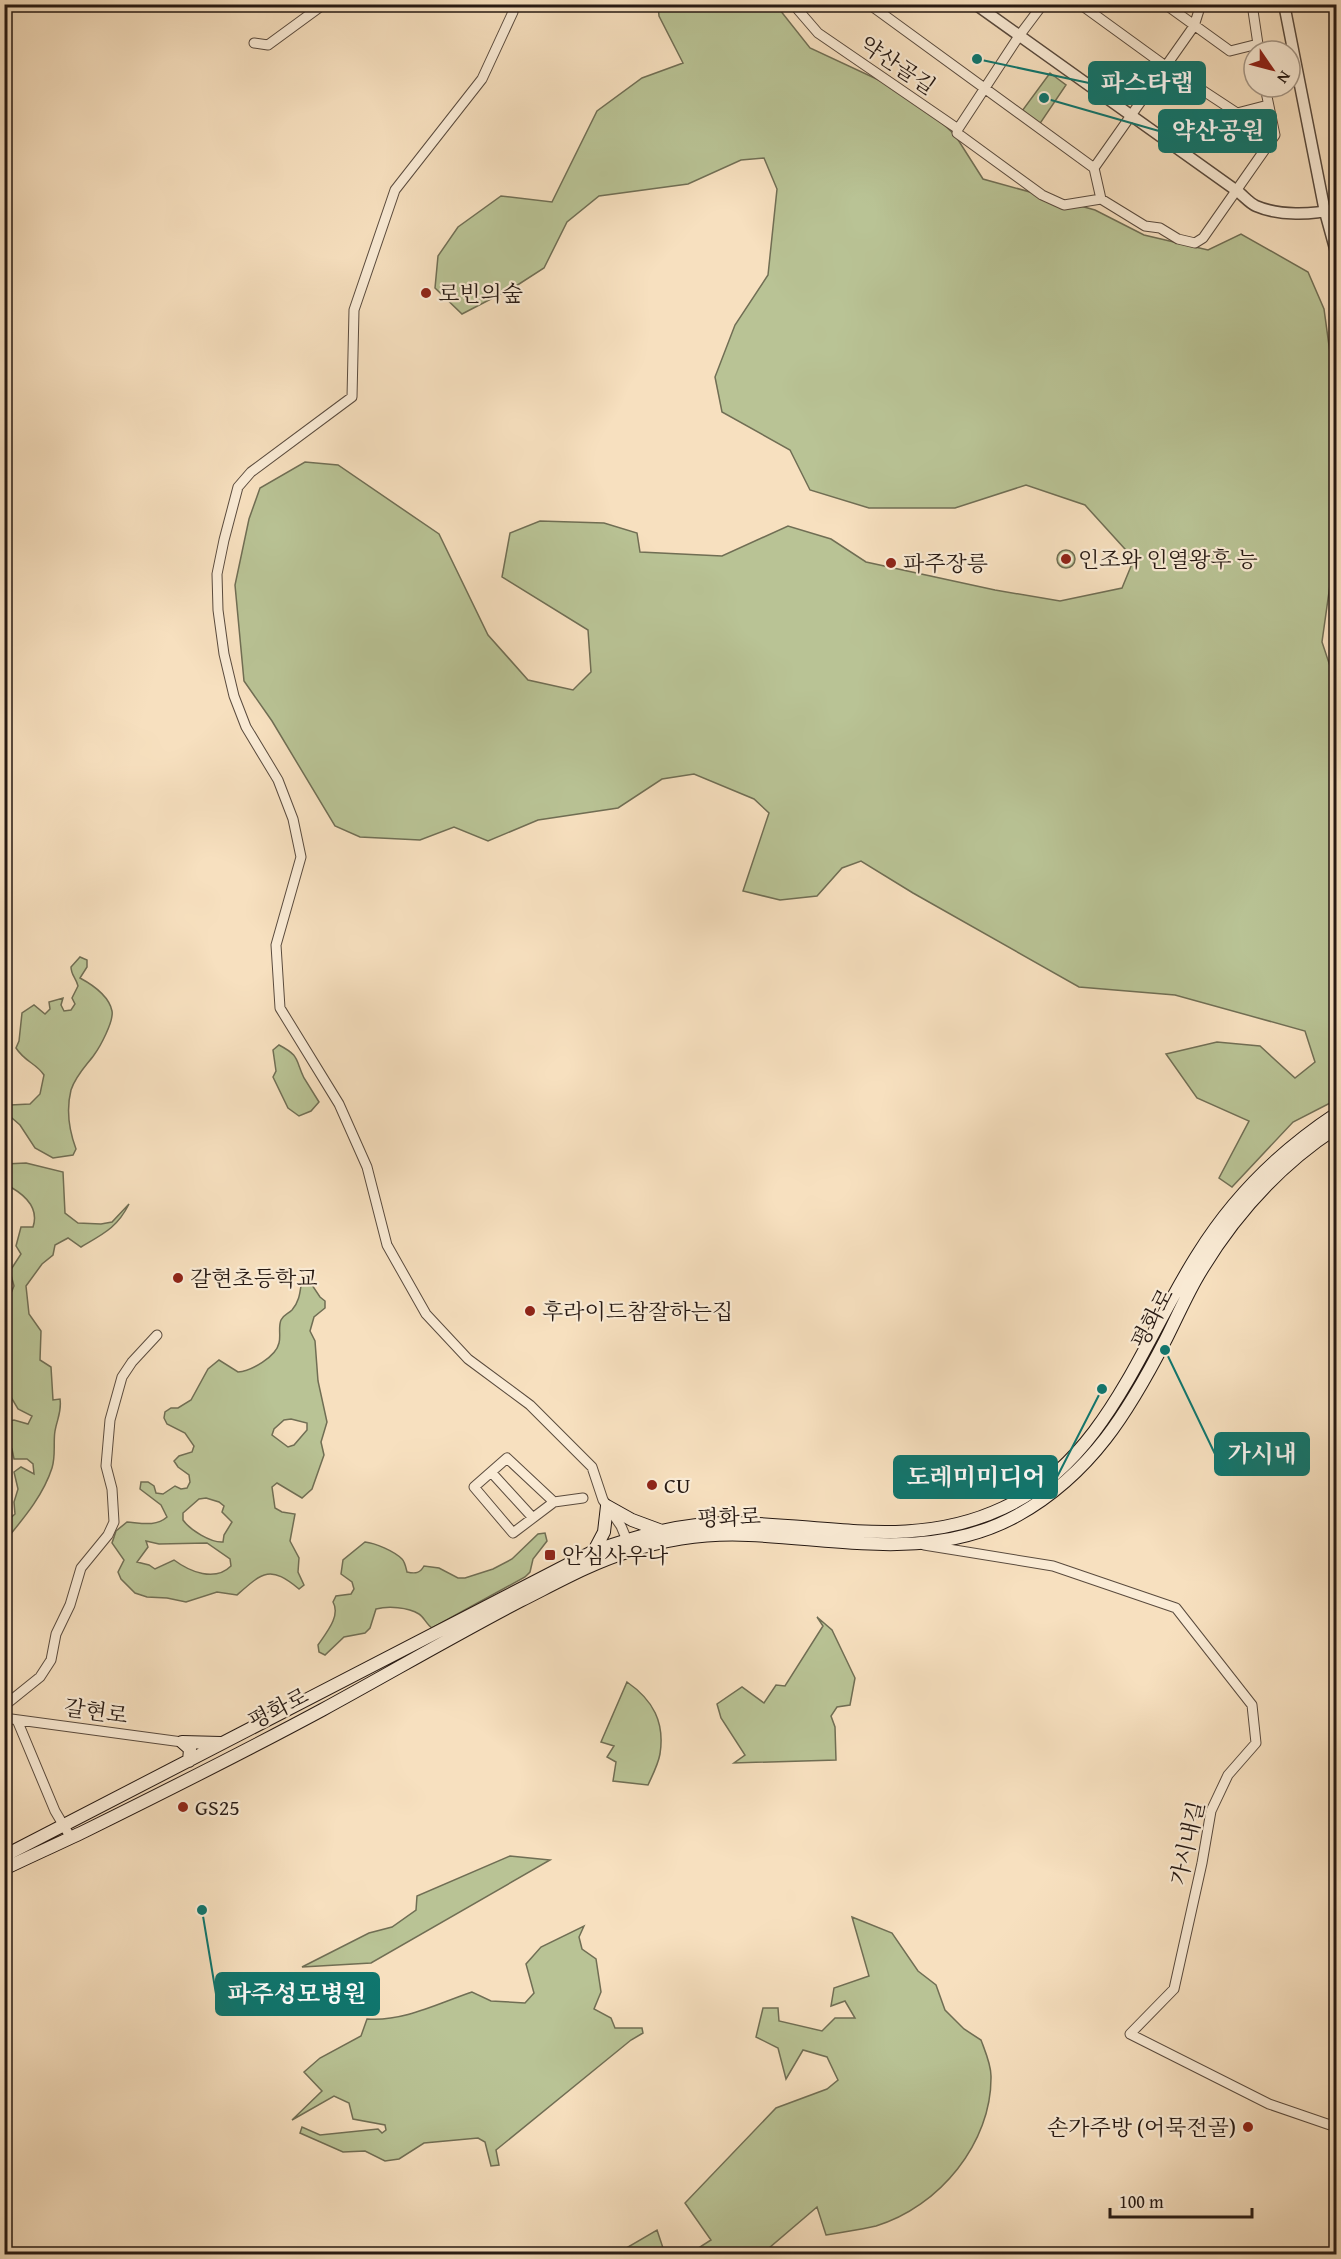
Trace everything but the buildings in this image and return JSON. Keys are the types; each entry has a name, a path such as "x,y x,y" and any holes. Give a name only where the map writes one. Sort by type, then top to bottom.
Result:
{"main road":[{"name":"평화로","path":"4,1869 71,1838 320,1711 402,1664 660,1530 726,1523 899,1533 944,1527 988,1515 1006,1507 1038,1488 1080,1450 1110,1410 1198,1254 1237,1200 1259,1174 1302,1136 1336,1114"},
{"name":"평화로","path":"4,1856 594,1551 711,1536 745,1535 922,1545 987,1530 1016,1516 1043,1500 1091,1457 1127,1409 1195,1281 1237,1220 1273,1179 1336,1128"},
{"path":"594,1551 604,1532 607,1506 632,1520 660,1530"},
{"path":"182,1742 226,1743"},
{"path":"182,1742 190,1749 189,1761"}],"street":[{"path":"254,44 268,45 324,4"},
{"path":"510,4 513,12 482,79 395,190 354,310 352,397 251,472 238,487 217,574 218,610 224,654 234,696 246,727 278,780 293,819 301,857 276,945 280,1008 339,1104 367,1167 387,1245 426,1314 468,1359 530,1405 592,1467 607,1506 621,1526 629,1545"},
{"name":"약산골길","path":"793,4 818,33 958,129 957,133 1042,195 1064,206 1101,199"},
{"name":"약산골길","path":"869,4 1094,168"},
{"path":"975,4 1255,205 1283,213 1331,211"},
{"path":"958,129 1019,36 1043,4"},
{"path":"1080,4 1164,65 1237,113 1268,105"},
{"path":"1165,4 1230,51 1242,50"},
{"path":"1201,4 1194,26 1164,65 1132,116 1094,168 1101,199 1145,226 1160,228 1178,239 1195,243 1203,238 1275,135 1267,99"},
{"path":"1252,4 1258,39"},
{"path":"1284,4 1331,211 1336,252"},
{"path":"4,1706 40,1677 51,1660 56,1634 70,1605 81,1568 108,1534 114,1522 112,1489 106,1466 110,1420 122,1377 132,1362 157,1335"},
{"path":"554,1502 507,1458 474,1487 513,1533 554,1502 583,1498"},
{"path":"491,1472 533,1518"},
{"name":"가시내길","path":"922,1545 1053,1566 1176,1608 1252,1705 1256,1743 1228,1775 1211,1811 1174,1989 1130,2034 1269,2104 1336,2127"},
{"name":"갈현로","path":"4,1718 182,1742"},
{"path":"17,1720 56,1811 71,1838"}],"green space":[{"path":"658,5 776,5 810,48 913,96 955,135 983,179 1095,210 1144,235 1208,250 1241,234 1308,272 1324,309 1336,397 1336,542 1322,642 1336,684 1336,1100 1293,1122 1232,1187 1219,1178 1249,1121 1197,1098 1166,1054 1217,1042 1260,1046 1295,1078 1315,1062 1305,1031 1175,995 1079,987 861,861 842,868 817,896 780,900 743,891 769,813 754,799 694,774 662,779 618,808 538,820 488,841 454,827 420,840 360,837 335,826 272,721 244,681 235,585 249,519 260,488 305,462 338,465 439,534 488,635 528,680 573,690 591,672 588,630 502,577 510,533 540,521 604,523 637,533 640,552 722,556 788,526 831,539 866,562 995,590 1060,601 1122,588 1134,559 1085,505 1026,485 955,508 869,508 810,490 790,450 722,412 715,377 735,325 768,275 777,189 764,158 741,160 688,184 599,196 567,222 544,268 516,286 462,314 435,288 438,256 458,227 501,196 552,202 597,111 642,78 683,63 659,16"},
{"path":"1050,73 1066,85 1039,125 1022,111"},
{"name":"인조와 인열왕후 능","path":"1062,550 1070,550 1075,555 1073,566 1062,568 1057,563 1057,555"},
{"path":"80,957 87,960 87,967 80,978 108,1000 112,1015 100,1046 78,1075 71,1090 69,1120 76,1149 73,1155 53,1158 35,1148 20,1125 5,1112 5,1100 10,1105 30,1104 40,1094 44,1075 16,1048 22,1013 34,1005 45,1014 50,1009 49,1002 63,998 61,1005 64,1011 71,1010 75,1004 72,998 78,986 71,967"},
{"path":"279,1045 294,1055 304,1078 319,1102 311,1111 299,1116 288,1108 273,1077 276,1071 273,1050"},
{"path":"26,1163 63,1172 65,1213 78,1223 112,1222 129,1204 114,1225 81,1247 68,1238 55,1245 53,1255 42,1264 26,1286 29,1314 41,1331 40,1360 51,1367 53,1400 60,1399 60,1408 55,1431 53,1463 48,1478 32,1507 5,1541 5,1523 15,1514 14,1502 18,1489 14,1472 21,1467 34,1474 33,1464 27,1459 14,1459 12,1449 4,1443 5,1422 14,1420 28,1424 32,1416 18,1409 5,1387 5,1294 9,1298 14,1286 10,1271 21,1254 16,1246 21,1227 33,1227 34,1213 23,1196 5,1184 5,1164"},
{"path":"302,1279 308,1279 325,1301 325,1308 314,1317 310,1331 315,1341 318,1381 327,1422 321,1442 324,1455 312,1489 302,1498 277,1483 272,1487 275,1508 282,1512 295,1514 290,1541 299,1558 298,1572 304,1585 299,1589 281,1577 267,1574 237,1595 217,1592 186,1602 147,1597 135,1593 121,1579 118,1572 124,1560 112,1543 116,1531 127,1522 153,1523 167,1517 161,1505 140,1489 141,1482 148,1482 154,1486 156,1493 163,1494 175,1486 181,1489 187,1488 190,1482 189,1475 174,1461 179,1456 192,1452 194,1446 185,1433 167,1424 164,1418 165,1412 171,1408 178,1408 191,1400 208,1369 219,1360 238,1372 256,1366 268,1358 277,1348 280,1340 281,1320 297,1303","holes":["291,1419 307,1423 307,1430 294,1445 288,1447 272,1435 274,1429 284,1420","206,1498 224,1506 222,1512 232,1522 224,1535 223,1542 201,1535 183,1520 183,1513 199,1499","146,1541 159,1544 207,1543 230,1559 231,1566 218,1574 202,1574 174,1560 155,1569 137,1562 148,1547"]},
{"path":"545,1533 547,1541 533,1559 530,1572 525,1577 432,1628 421,1615 409,1610 392,1607 376,1609 370,1628 365,1633 344,1637 325,1655 319,1652 318,1645 334,1619 333,1602 336,1596 351,1594 354,1589 352,1582 341,1574 343,1560 365,1542 399,1556 407,1572 417,1572 424,1566 439,1568 458,1578 465,1578 493,1569 512,1559 538,1534"},
{"path":"817,1617 832,1630 855,1678 850,1705 837,1707 831,1716 835,1727 836,1760 734,1763 745,1755 721,1718 717,1704 742,1687 764,1703 776,1685 785,1686 823,1626"},
{"path":"627,1682 644,1696 659,1722 660,1754 648,1785 613,1781 616,1762 607,1757 614,1746 601,1742"},
{"path":"510,1856 550,1860 371,1963 302,1967 369,1933 392,1927 416,1910 417,1896"},
{"path":"852,1917 892,1933 918,1971 936,1985 945,2010 964,2029 981,2040 991,2071 989,2101 972,2148 940,2188 921,2204 899,2217 876,2226 826,2235 817,2207 762,2254 689,2254 711,2240 685,2203 776,2108 827,2089 838,2080 827,2057 803,2050 786,2079 778,2048 756,2037 763,2008 778,2008 779,2021 822,2031 835,2018 855,2018 845,2001 831,2006 834,1988 869,1976"},
{"path":"584,1926 579,1937 582,1949 596,1959 601,1992 594,2009 611,2018 615,2028 642,2028 643,2033 631,2040 496,2150 499,2165 491,2166 485,2142 478,2138 424,2143 399,2159 385,2161 365,2151 343,2152 300,2133 302,2127 320,2135 378,2129 382,2133 386,2130 385,2125 353,2119 349,2103 334,2096 292,2120 322,2091 304,2072 320,2058 361,2036 367,2019 407,2015 472,1992 491,2001 525,2003 534,1993 526,1964 541,1947"},
{"path":"657,2230 665,2254 616,2254"}],"place":[{"name":"파스타랩","path":"977,59"},
{"name":"약산공원","path":"1044,98"},
{"name":"로빈의숲","path":"426,293"},
{"name":"인조와 인열왕후 능","path":"1066,559"},
{"name":"파주장릉","path":"891,563"},
{"name":"갈현초등학교","path":"178,1278"},
{"name":"후라이드참잘하는집","path":"530,1311"},
{"name":"가시내","path":"1165,1350"},
{"name":"도레미미디어","path":"1102,1389"},
{"name":"CU","path":"652,1485"},
{"name":"안심사우나","path":"550,1555"},
{"name":"GS25","path":"183,1807"},
{"name":"파주성모병원","path":"202,1910"},
{"name":"손가주방 (어묵전골)","path":"1248,2127"}]}
